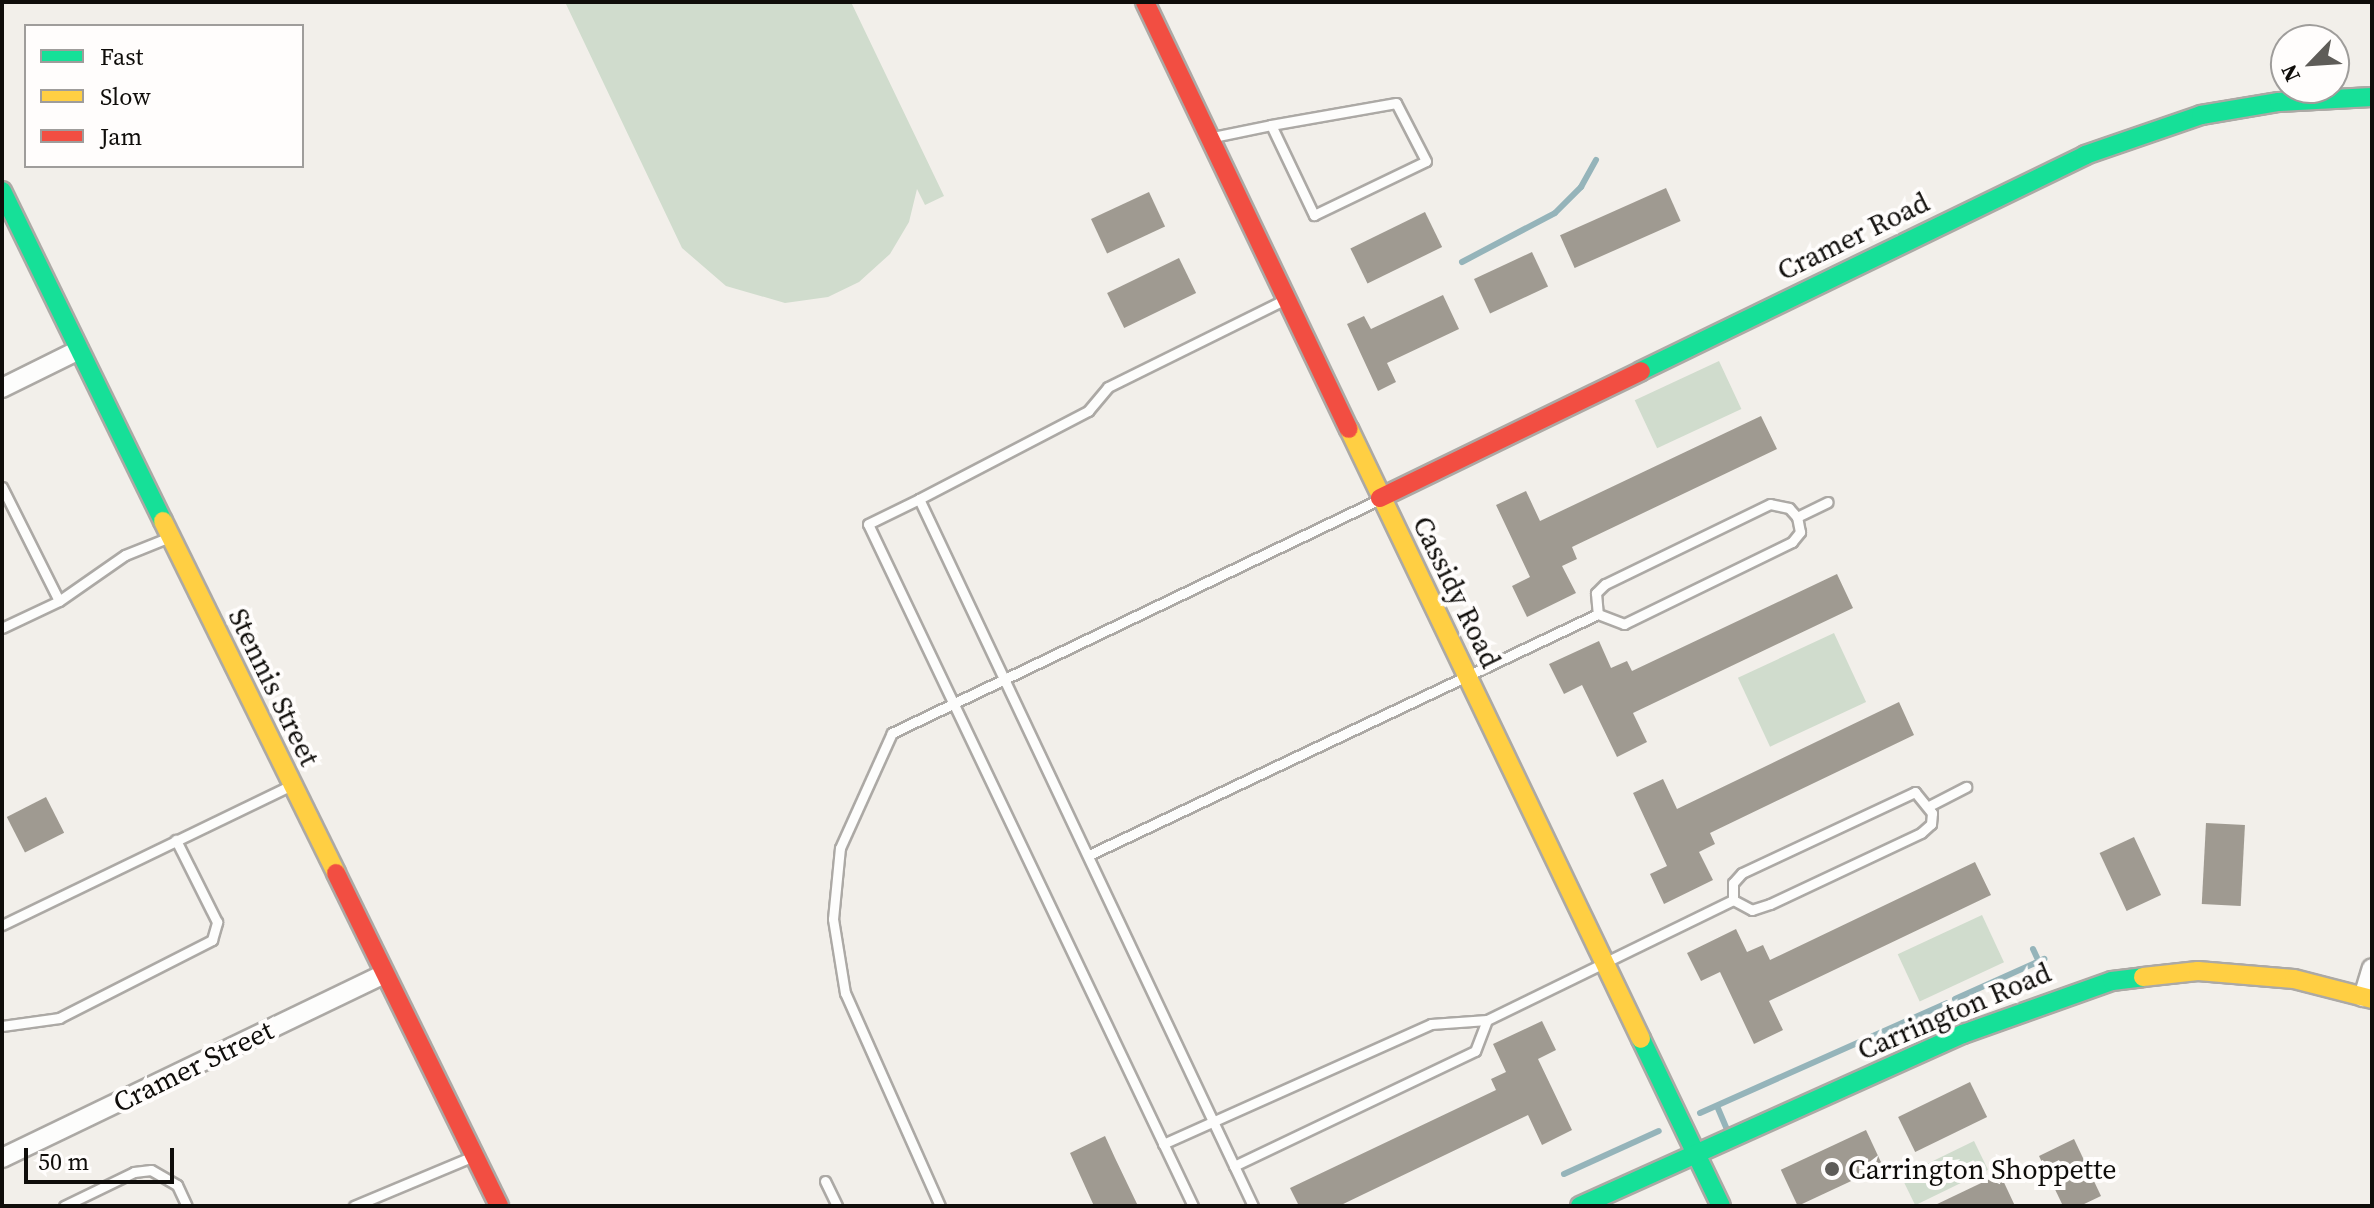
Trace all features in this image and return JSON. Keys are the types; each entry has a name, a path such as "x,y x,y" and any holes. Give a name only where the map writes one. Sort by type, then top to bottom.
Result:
{"street":[{"name":"Cassidy Road","path":"1145,2 1721,1206"},
{"name":"Cramer Road","path":"1380,498 2085,155 2201,115 2279,102 2372,97"},
{"name":"Stennis Street","path":"2,191 499,1206"},
{"path":"2,388 79,350"},
{"path":"2368,998 2372,968"},
{"name":"Carrington Road","path":"1580,1206 1963,1034 2112,981 2198,971 2294,979 2368,998"},
{"name":"Cramer Street","path":"2,1158 384,974"}],"lane":[{"path":"1210,138 1271,125 1396,103 1426,161 1314,215 1271,125"},
{"path":"1193,1206 868,524 1088,411 1108,387 1286,299"},
{"path":"2,487 59,601"},
{"path":"940,1206 845,993 833,919 840,848 892,733 952,701 1380,498"},
{"path":"919,499 1253,1206"},
{"path":"1797,517 1828,502"},
{"path":"1089,855 1598,614 1624,624 1792,542 1800,532 1797,517 1789,508 1770,504 1728,524 1605,584 1596,593 1598,614"},
{"path":"2,628 59,601 125,555 170,537"},
{"path":"2,925 291,785"},
{"path":"1929,806 1966,787"},
{"path":"1915,792 1929,806 1931,824 1921,833 1770,904 1752,910 1733,900 1733,883 1742,873 1899,796 1915,792"},
{"path":"2,1026 59,1018 212,940 217,922 176,840"},
{"path":"1163,1144 1431,1024 1487,1020 1733,900"},
{"path":"1234,1166 1475,1051 1487,1020"},
{"path":"354,1206 474,1156"},
{"path":"66,1206 134,1172 151,1170 177,1185 187,1206"},
{"path":"825,1181 837,1206"}],"green space":[{"path":"565,2 851,2 944,196 925,205 917,189 909,222 890,254 859,282 828,297 785,303 726,286 682,248"},
{"path":"1719,361 1741,409 1657,448 1635,400"},
{"path":"1834,633 1866,702 1770,747 1738,678"},
{"path":"1982,915 2004,962 1920,1001 1898,954"},
{"path":"1974,1141 1988,1170 1915,1205 1901,1177"}],"building":[{"path":"1666,188 1681,221 1575,268 1560,235"},
{"path":"1149,192 1165,226 1107,253 1091,219"},
{"path":"1425,212 1442,247 1367,283 1350,248"},
{"path":"1532,252 1548,286 1490,313 1474,279"},
{"path":"1179,258 1196,293 1124,328 1107,293"},
{"path":"1443,295 1459,329 1387,363 1396,382 1378,391 1347,324 1364,316 1371,329"},
{"path":"1761,416 1777,449 1572,547 1577,559 1562,566 1576,593 1527,617 1512,586 1530,577 1496,505 1526,491 1540,521"},
{"path":"1837,574 1853,608 1633,713 1647,742 1617,757 1582,685 1564,694 1549,664 1599,641 1611,668 1627,661 1632,671"},
{"path":"1899,702 1914,735 1710,833 1715,844 1699,852 1713,880 1664,904 1650,874 1667,866 1633,793 1663,779 1677,809"},
{"path":"46,797 64,833 25,853 7,817"},
{"path":"2206,823 2245,825 2241,906 2202,904"},
{"path":"2134,837 2161,895 2127,911 2100,853"},
{"path":"1975,862 1991,895 1769,1001 1783,1030 1754,1044 1720,972 1701,981 1687,953 1736,929 1747,952 1763,945 1770,960"},
{"path":"1542,1021 1556,1050 1538,1059 1572,1130 1542,1145 1528,1115 1339,1206 1299,1206 1290,1188 1496,1090 1491,1079 1506,1072 1493,1044"},
{"path":"1970,1082 1987,1117 1915,1152 1898,1117"},
{"name":"Carrington Shoppette","path":"1866,1130 1883,1166 1798,1206 1781,1170"},
{"path":"1105,1136 1138,1206 1094,1206 1070,1153"},
{"path":"2074,1139 2101,1196 2080,1206 2063,1206 2039,1156"},
{"path":"2000,1174 2015,1206 1933,1206"}],"waterway":[{"path":"1462,262 1555,213 1581,187 1596,160"},
{"path":"2033,949 2039,962"},
{"path":"1955,999 2044,959"},
{"path":"1700,1113 1947,1003"},
{"path":"1717,1106 1728,1132"},
{"path":"1564,1174 1659,1131"}],"traffic: fast":[{"path":"1641,371 2085,155 2201,115 2279,102 2372,97"},
{"path":"2,191 163,521"},
{"path":"1580,1206 1963,1034 2112,981 2143,977"},
{"path":"1641,1039 1721,1206"}],"traffic: slow":[{"path":"1349,429 1641,1039"},
{"path":"163,521 336,873"},
{"path":"2143,977 2198,971 2294,979 2372,999"}],"traffic: jam":[{"path":"1145,2 1349,429"},
{"path":"1380,498 1641,371"},
{"path":"336,873 499,1206"}],"place":[{"name":"Carrington Shoppette","path":"1832,1169"}]}
